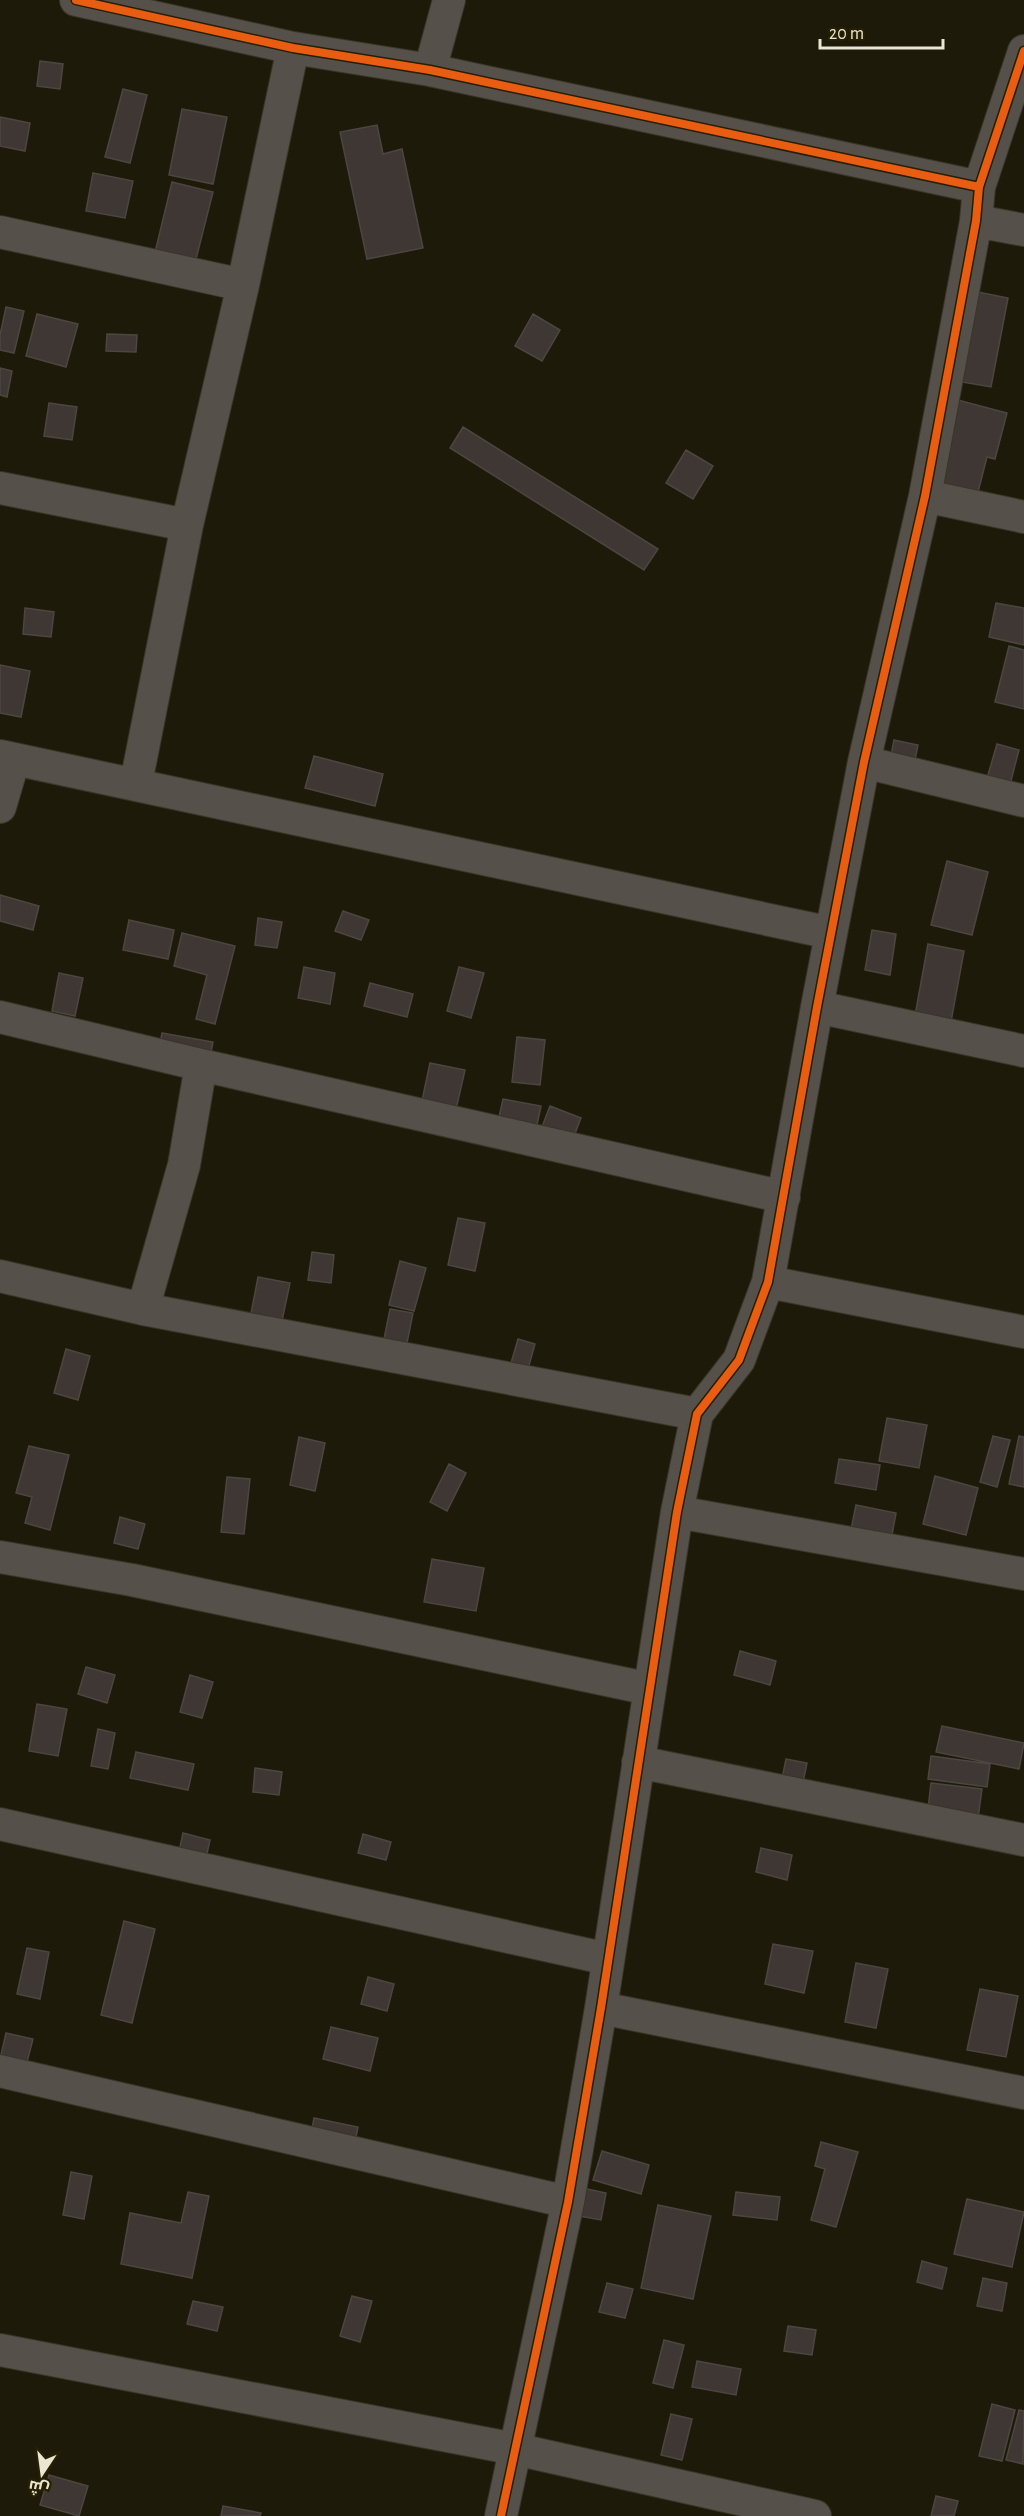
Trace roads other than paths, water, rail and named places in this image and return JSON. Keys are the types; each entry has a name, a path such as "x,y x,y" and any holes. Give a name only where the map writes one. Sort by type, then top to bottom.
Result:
{"street":[{"path":"76,0 293,48 430,70 979,187"},
{"path":"430,70 449,0"},
{"path":"136,783 187,525 243,285 293,48"},
{"path":"501,2516 568,2202 677,1512 697,1414 739,1360 768,1281 864,762 925,496 976,221 979,187 1024,51"},
{"path":"976,221 1024,230"},
{"path":"0,232 243,285"},
{"path":"0,488 187,525"},
{"path":"925,496 1024,517"},
{"path":"0,807 7,757 831,933"},
{"path":"864,762 1024,801"},
{"path":"817,1007 1024,1051"},
{"path":"0,1017 201,1065 784,1197"},
{"path":"143,1309 184,1165 201,1065"},
{"path":"0,1276 143,1309 697,1414"},
{"path":"768,1281 1024,1332"},
{"path":"677,1512 1024,1574"},
{"path":"0,1557 132,1580 650,1689"},
{"path":"638,1762 1024,1840"},
{"path":"0,1824 608,1959"},
{"path":"600,2008 1024,2093"},
{"path":"0,2071 568,2202"},
{"path":"0,2350 515,2449 815,2516"}]}
